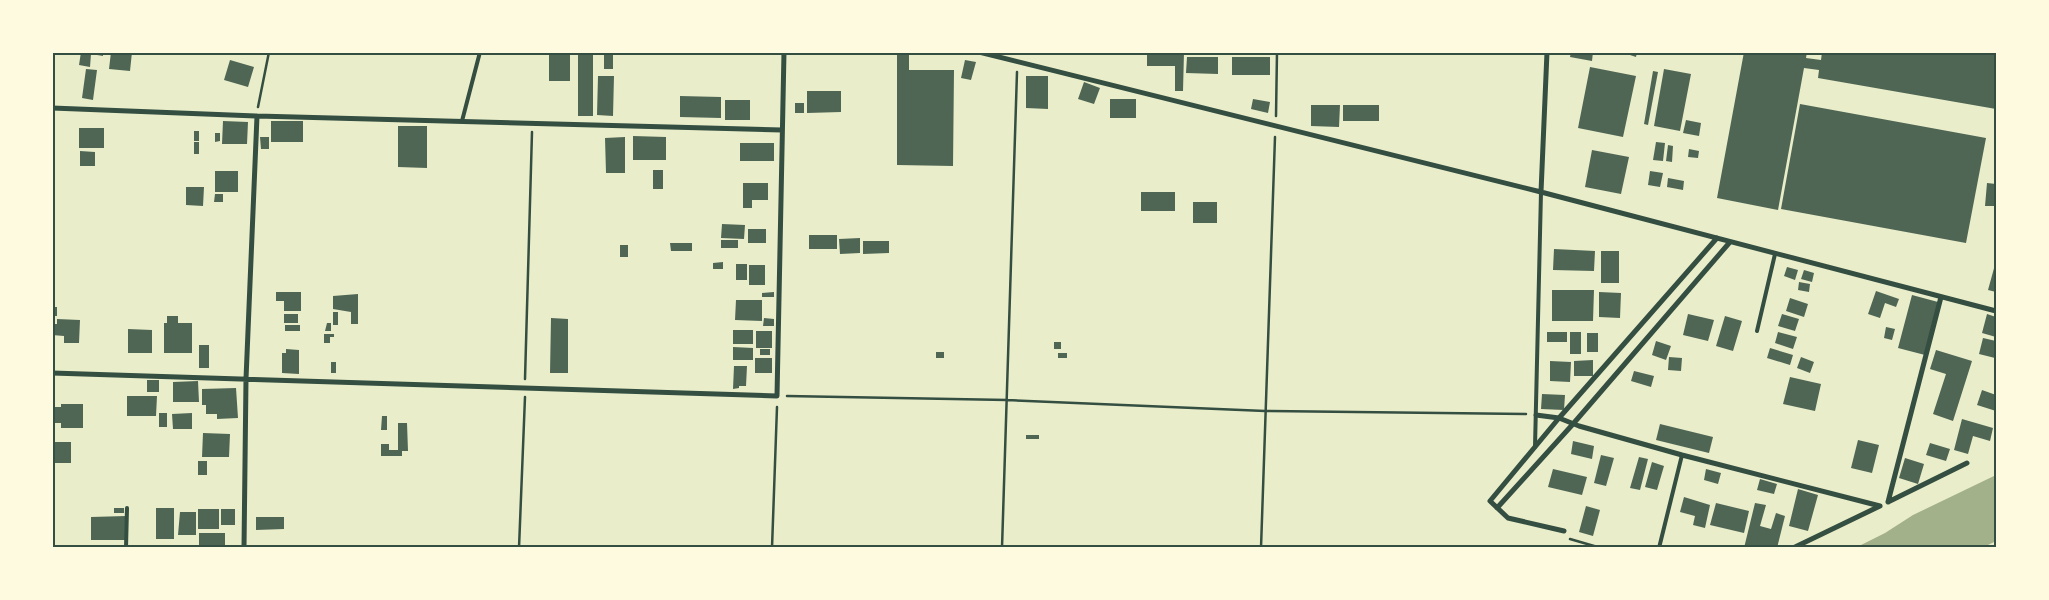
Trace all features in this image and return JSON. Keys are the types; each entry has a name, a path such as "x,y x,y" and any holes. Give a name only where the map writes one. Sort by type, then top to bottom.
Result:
{"street":[{"path":"52,373 777,396 784,52"},
{"path":"979,52 1541,192 1996,311"},
{"path":"1541,192 1547,52"},
{"path":"52,108 257,116 782,130"},
{"path":"244,548 246,379 257,116"},
{"path":"1564,531 1508,518 1490,502 1559,418 1717,238"},
{"path":"1497,508 1574,424 1730,242"},
{"path":"1888,502 1941,297"},
{"path":"1536,414 1559,418 1682,455 1880,506"},
{"path":"1793,548 1967,463"}],"lane":[{"path":"462,121 480,52"},
{"path":"1535,447 1541,192"},
{"path":"1757,331 1775,254"},
{"path":"1659,548 1682,455"},
{"path":"126,548 127,508"}],"path":[{"path":"257,116 269,52"},
{"path":"1261,548 1277,52"},
{"path":"1002,548 1017,62"},
{"path":"519,548 533,124"},
{"path":"772,548 777,396 1007,400 1265,411 1536,414"},
{"path":"1564,531 1563,537 1601,548"}],"shaded area":[{"path":"1996,475 1996,541 1982,548 1857,547 1885,533 1913,515"}],"building":[{"path":"81,52 103,52 103,56 91,54 90,67 79,65"},
{"path":"111,52 132,52 130,71 109,69"},
{"path":"549,52 570,52 570,81 549,81"},
{"path":"578,52 593,52 593,116 578,116"},
{"path":"604,52 613,52 613,69 604,69"},
{"path":"1031,52 1052,52 1052,55 1031,55"},
{"path":"1147,52 1184,52 1183,91 1175,91 1175,66 1147,66"},
{"path":"1571,52 1593,52 1592,61 1570,57"},
{"path":"1621,52 1637,52 1636,57"},
{"path":"1744,52 1807,52 1806,58 1821,60 1822,52 1996,53 1996,109 1818,78 1819,70 1804,68 1778,210 1717,198"},
{"path":"897,55 909,55 909,70 954,70 953,166 897,165"},
{"path":"1187,57 1218,57 1218,74 1186,73"},
{"path":"1232,57 1270,57 1270,75 1232,75"},
{"path":"230,60 254,67 248,87 224,80"},
{"path":"965,60 976,62 971,80 961,78"},
{"path":"1590,67 1636,76 1623,137 1578,128"},
{"path":"86,69 97,70 93,100 82,98"},
{"path":"1664,69 1691,74 1680,131 1654,126"},
{"path":"1653,71 1658,72 1648,125 1644,124"},
{"path":"598,76 614,76 613,116 597,115"},
{"path":"1026,76 1048,76 1048,109 1026,108"},
{"path":"1084,82 1100,88 1094,104 1078,99"},
{"path":"807,91 841,91 841,112 807,113"},
{"path":"680,96 721,97 721,118 680,117"},
{"path":"1110,99 1136,99 1136,118 1110,118"},
{"path":"1253,99 1270,102 1268,113 1251,109"},
{"path":"725,100 750,100 750,120 725,120"},
{"path":"795,103 804,103 804,113 795,113"},
{"path":"1800,104 1986,138 1966,243 1781,209"},
{"path":"1311,105 1340,105 1339,127 1311,126"},
{"path":"1343,105 1379,105 1379,121 1343,121"},
{"path":"1686,120 1701,123 1699,136 1683,133"},
{"path":"223,121 248,122 247,144 222,144"},
{"path":"271,121 303,121 303,142 271,142"},
{"path":"398,126 427,126 427,168 398,167"},
{"path":"79,128 104,128 104,148 79,148"},
{"path":"194,131 199,131 199,141 194,141"},
{"path":"215,133 220,133 220,141 215,142"},
{"path":"633,136 666,137 666,160 633,160"},
{"path":"260,137 269,137 269,149 261,149"},
{"path":"625,137 625,173 606,173 605,138"},
{"path":"194,142 199,142 199,154 194,154"},
{"path":"1656,142 1665,143 1663,161 1653,160"},
{"path":"740,143 774,143 774,161 740,161"},
{"path":"1668,145 1673,146 1672,162 1666,161"},
{"path":"1689,149 1699,151 1698,158 1688,157"},
{"path":"1592,150 1629,157 1621,194 1585,187"},
{"path":"80,151 95,152 95,166 80,166"},
{"path":"653,170 663,170 663,189 653,189"},
{"path":"215,171 238,171 238,192 215,192"},
{"path":"1650,171 1663,173 1660,187 1648,185"},
{"path":"1668,178 1684,181 1683,190 1667,187"},
{"path":"743,183 768,183 768,200 752,200 752,208 743,208"},
{"path":"1987,183 1996,184 1996,206 1985,206"},
{"path":"186,187 204,187 203,206 186,205"},
{"path":"1141,192 1175,192 1175,211 1141,211"},
{"path":"215,194 223,194 223,202 214,202"},
{"path":"1193,202 1217,202 1217,223 1193,223"},
{"path":"722,224 745,225 744,239 721,238"},
{"path":"748,229 766,229 766,243 748,243"},
{"path":"809,235 837,235 837,249 809,249"},
{"path":"860,238 860,253 840,254 839,239"},
{"path":"721,240 738,240 738,248 721,248"},
{"path":"863,241 889,241 889,253 863,254"},
{"path":"670,243 692,243 692,251 671,251"},
{"path":"620,245 628,245 628,257 620,257"},
{"path":"1554,249 1595,251 1594,271 1553,270"},
{"path":"1601,251 1619,251 1619,283 1601,283"},
{"path":"1996,261 1996,292 1988,290"},
{"path":"723,262 723,269 713,269 713,263"},
{"path":"736,264 747,264 747,280 736,280"},
{"path":"749,265 765,265 765,285 749,285"},
{"path":"1787,267 1798,270 1795,280 1784,276"},
{"path":"1804,270 1814,273 1812,282 1801,279"},
{"path":"1799,282 1810,284 1809,292 1798,290"},
{"path":"1552,290 1594,290 1593,321 1552,321"},
{"path":"1876,291 1899,299 1896,307 1885,303 1880,318 1868,314"},
{"path":"276,292 301,292 301,311 284,311 284,301 276,301"},
{"path":"774,292 774,297 762,297 762,293"},
{"path":"1599,292 1621,293 1620,318 1599,317"},
{"path":"358,294 358,324 351,324 351,312 333,309 333,296"},
{"path":"1912,295 1938,302 1925,355 1898,348"},
{"path":"1790,298 1808,304 1804,317 1786,311"},
{"path":"736,300 762,300 762,321 735,320"},
{"path":"52,307 57,307 57,316 52,316"},
{"path":"333,312 338,312 338,325 333,325"},
{"path":"284,314 298,314 298,323 284,323"},
{"path":"1688,314 1714,320 1708,341 1683,335"},
{"path":"1782,314 1799,319 1795,331 1778,326"},
{"path":"1987,314 1996,317 1996,337 1982,333"},
{"path":"167,316 178,316 178,323 192,323 192,353 164,353 164,323 167,323"},
{"path":"1725,316 1742,321 1733,351 1716,346"},
{"path":"551,318 568,319 568,373 550,373"},
{"path":"764,318 774,319 774,326 763,326"},
{"path":"57,319 80,320 79,343 64,343 64,336 52,335 52,324 57,324"},
{"path":"327,323 331,323 331,331 325,331"},
{"path":"285,325 300,325 300,331 285,331"},
{"path":"1886,327 1895,329 1892,340 1884,338"},
{"path":"128,329 152,330 152,353 128,353"},
{"path":"733,330 753,330 753,344 733,344"},
{"path":"756,331 772,331 772,348 756,348"},
{"path":"1547,332 1567,332 1567,342 1547,342"},
{"path":"1570,332 1581,332 1581,354 1570,354"},
{"path":"1778,332 1797,337 1793,349 1775,343"},
{"path":"1587,333 1598,333 1598,352 1587,352"},
{"path":"324,334 334,334 334,337 330,337 330,343 324,343"},
{"path":"1983,338 1996,341 1995,358 1979,354"},
{"path":"1656,341 1671,346 1666,360 1652,355"},
{"path":"1054,342 1061,342 1061,349 1054,349"},
{"path":"199,345 209,345 209,368 199,368"},
{"path":"733,347 753,348 753,360 733,360"},
{"path":"1770,348 1793,355 1790,365 1767,358"},
{"path":"286,349 299,350 299,374 282,373 282,353 286,353"},
{"path":"760,349 770,349 770,355 760,355"},
{"path":"1936,350 1972,361 1953,421 1933,414 1946,374 1930,369"},
{"path":"936,352 944,352 944,358 936,358"},
{"path":"1058,353 1067,353 1067,358 1058,358"},
{"path":"1669,357 1682,358 1681,371 1668,370"},
{"path":"1801,357 1814,362 1810,373 1797,368"},
{"path":"755,358 772,358 772,373 755,373"},
{"path":"1593,360 1593,376 1574,376 1574,361"},
{"path":"1550,361 1571,362 1570,382 1550,381"},
{"path":"331,362 336,362 336,373 331,373"},
{"path":"734,366 747,366 746,386 739,386 739,388 733,389"},
{"path":"1634,371 1654,376 1651,387 1631,381"},
{"path":"1790,377 1821,384 1815,411 1783,404"},
{"path":"147,380 159,380 159,392 147,392"},
{"path":"198,381 199,402 173,402 173,382"},
{"path":"236,388 238,418 217,419 217,414 206,414 206,405 202,405 202,389"},
{"path":"1982,390 1996,395 1996,411 1977,405"},
{"path":"1542,394 1565,395 1564,410 1541,409"},
{"path":"127,396 157,396 156,416 127,416"},
{"path":"61,404 83,404 83,428 61,428 61,423 52,423 52,407 61,407"},
{"path":"159,413 167,413 167,427 159,427"},
{"path":"192,413 192,429 173,429 172,414"},
{"path":"382,416 387,416 387,430 381,430"},
{"path":"1962,419 1993,428 1990,441 1973,436 1968,454 1954,450"},
{"path":"398,423 407,423 408,451 402,451 402,456 381,456 381,444 389,444 389,450 398,450"},
{"path":"1660,424 1713,437 1709,453 1656,440"},
{"path":"203,433 230,434 229,457 202,457"},
{"path":"1026,435 1039,435 1039,439 1026,439"},
{"path":"1858,440 1879,445 1872,473 1851,468"},
{"path":"1573,441 1594,446 1592,459 1571,454"},
{"path":"52,442 71,442 71,463 52,463"},
{"path":"1930,443 1950,449 1946,461 1926,455"},
{"path":"1601,455 1614,458 1606,486 1594,483"},
{"path":"1639,457 1648,459 1640,490 1630,488"},
{"path":"1905,458 1924,464 1918,484 1899,478"},
{"path":"198,461 207,461 207,475 198,475"},
{"path":"1652,462 1664,466 1657,490 1645,487"},
{"path":"1553,469 1587,477 1582,495 1548,487"},
{"path":"1706,469 1721,473 1718,484 1704,480"},
{"path":"1760,479 1777,484 1774,494 1757,490"},
{"path":"1798,489 1818,495 1808,531 1789,526"},
{"path":"1684,497 1710,505 1705,528 1693,525 1695,516 1680,512"},
{"path":"1716,503 1749,511 1744,533 1710,525"},
{"path":"1755,503 1766,505 1760,526 1771,529 1776,513 1785,516 1777,548 1744,548"},
{"path":"1586,506 1600,510 1593,536 1579,532"},
{"path":"114,508 124,508 124,513 114,513"},
{"path":"156,508 174,508 174,539 156,539"},
{"path":"198,509 219,509 219,529 198,529"},
{"path":"221,509 235,509 235,525 221,525"},
{"path":"180,512 196,512 196,535 178,535"},
{"path":"126,516 126,540 91,540 91,517"},
{"path":"256,517 284,517 284,529 256,530"},
{"path":"199,533 225,533 225,548 199,548"},
{"path":"77,545 115,546 115,548 77,548"}]}
